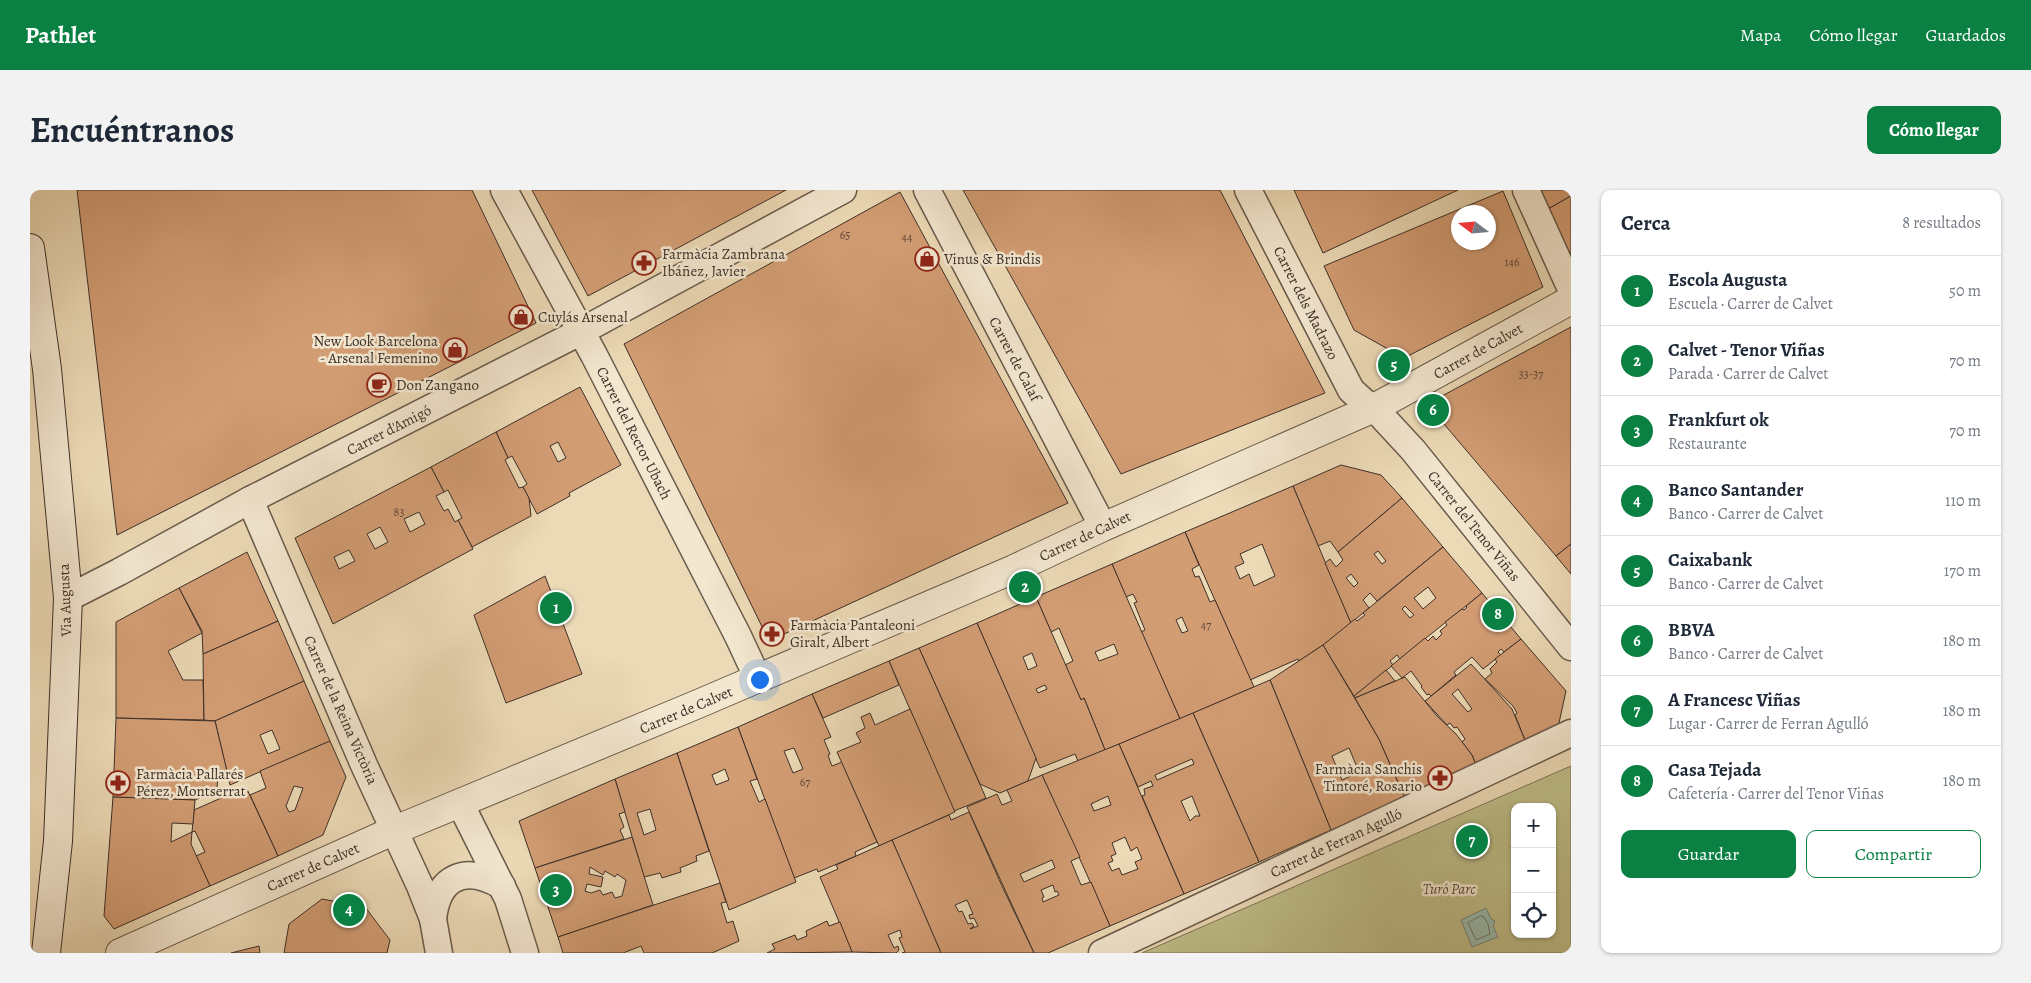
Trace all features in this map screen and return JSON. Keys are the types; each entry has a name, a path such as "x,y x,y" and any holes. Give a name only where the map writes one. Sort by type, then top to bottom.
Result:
{"street":[{"name":"Carrer del Rector Ubach","path":"504,190 594,355 734,628 758,679"},
{"name":"Carrer d'Amigó","path":"68,598 250,500 580,332 843,190"},
{"name":"Carrer de Calaf","path":"927,190 1103,527"},
{"name":"Carrer dels Madrazo","path":"1248,190 1352,390 1364,402 1374,408"},
{"path":"1526,190 1571,289"},
{"name":"Via Augusta","path":"30,248 47,369 68,598 58,841 46,953"},
{"name":"Carrer de Calvet","path":"120,953 395,830 510,784 1014,569 1103,527 1374,408 1571,300"},
{"name":"Carrer del Tenor Viñas","path":"1374,408 1413,450 1571,647"},
{"name":"Carrer de la Reina Victòria","path":"250,500 364,765 434,919 439,953"},
{"name":"Carrer de Ferran Agulló","path":"1102,953 1571,734"},
{"path":"460,803 508,899 525,953"},
{"name":"Carrer de la Reina Victòria","path":"434,919 441,891 455,879 467,875 478,875 502,886"}],"green space":[{"name":"Turó Parc","path":"1571,766 1571,953 1142,953"}],"water":[{"path":"1486,908 1491,919 1495,921 1493,926 1498,937 1472,947 1461,920"}],"building":[{"path":"77,190 472,190 536,323 117,535"},
{"path":"532,190 786,190 588,296"},
{"path":"963,190 1220,190 1325,393 1121,474"},
{"path":"1294,190 1458,190 1323,253"},
{"path":"1540,190 1571,190 1571,196 1548,209"},
{"path":"1503,191 1543,287 1404,358 1354,330 1324,266 1451,213 1451,250 1496,250 1496,205 1470,205"},
{"path":"900,192 1068,503 769,641 624,344"},
{"path":"1571,196 1571,253 1567,255 1548,209"},
{"path":"1571,327 1571,544 1556,556 1427,404"},
{"path":"580,387 621,465 569,493 570,496 537,514 523,487 527,484 512,456 508,458 496,432","holes":["558,442 566,458 558,462 550,446"]},
{"path":"496,432 508,458 505,460 519,488 523,487 529,498 531,516 472,547 458,520 462,518 448,490 444,492 431,467"},
{"path":"1341,465 1381,475 1402,498 1338,552 1330,541 1318,546 1293,486"},
{"path":"431,467 444,492 436,496 444,511 448,509 455,522 458,520 473,549 333,624 295,538","holes":["419,512 425,524 410,532 404,519","380,527 388,542 375,549 367,534","349,550 355,561 339,569 334,557"]},
{"path":"1293,486 1351,623 1299,661 1298,659 1250,680 1185,532","holes":["1262,544 1275,576 1254,586 1249,574 1240,579 1235,567 1244,563 1240,554"]},
{"path":"1402,498 1443,547 1377,601 1370,593 1363,600 1369,608 1351,623 1325,563 1330,559 1336,567 1343,560 1338,552","holes":["1378,551 1386,561 1382,564 1374,554","1351,574 1358,583 1354,587 1346,578"]},
{"path":"1185,532 1199,565 1192,569 1195,577 1199,576 1210,602 1215,600 1254,687 1180,719 1141,632 1145,630 1134,603 1137,602 1133,594 1126,597 1112,564","holes":["1182,617 1188,631 1182,633 1176,620"]},
{"path":"1571,544 1571,574 1556,556"},
{"path":"1443,547 1482,593 1400,659 1397,655 1390,661 1393,665 1354,696 1323,645 1355,619 1357,621 1365,615 1363,613","holes":["1428,587 1436,598 1423,609 1414,598","1405,606 1414,615 1410,618 1402,609"]},
{"path":"247,552 278,621 203,654 202,631 179,588"},
{"path":"1112,564 1180,719 1105,750 1084,698 1081,700 1065,665 1073,661 1059,628 1051,632 1036,597","holes":["1114,644 1118,654 1099,661 1095,652"]},
{"path":"545,576 582,674 506,703 474,615"},
{"path":"179,588 202,633 168,651 183,680 203,680 204,720 116,718 116,622"},
{"path":"1482,593 1521,639 1504,652 1501,649 1498,652 1501,655 1483,669 1472,657 1454,672 1456,675 1431,696 1427,695 1411,671 1402,678 1391,666 1425,638 1428,641 1433,636 1436,640 1442,634 1440,631 1447,625 1445,622 1462,609 1464,610 1466,606"},
{"path":"1036,597 1081,700 1084,698 1105,750 1078,761 1075,754 1040,768 977,623","holes":["1032,653 1037,666 1028,670 1023,657","1045,685 1047,689 1038,693 1036,689"]},
{"path":"278,621 304,681 215,721 204,720 203,654"},
{"path":"977,623 1036,758 1028,781 1000,793 980,784 919,648"},
{"path":"1521,639 1566,691 1557,732 1527,745 1513,706 1485,679 1492,673 1490,669 1497,662 1495,659"},
{"path":"1323,645 1379,739 1405,798 1331,830 1270,680","holes":["1349,748 1359,772 1342,780 1332,756"]},
{"path":"919,648 986,798 954,811 889,661"},
{"path":"889,661 899,685 823,718 812,694"},
{"path":"1471,664 1512,709 1527,745 1477,767 1472,755 1462,742 1465,739 1457,727 1454,728 1450,723 1447,725 1425,701","holes":["1458,689 1472,709 1468,712 1452,694"]},
{"path":"1386,670 1395,681 1355,698 1354,696"},
{"path":"1405,677 1437,716 1456,734 1472,755 1477,767 1405,798 1379,739 1355,698"},
{"path":"1270,680 1331,830 1259,862 1193,713"},
{"path":"304,681 330,741 230,785 215,721","holes":["272,730 280,749 268,754 260,735"]},
{"path":"812,694 831,737 824,740 830,754 828,755 832,766 842,762 877,842 855,852 856,856 818,872 817,869 794,878 738,727","holes":["794,748 803,769 793,773 784,751"]},
{"path":"910,709 955,812 879,846 837,752 861,742 856,733 865,728 861,717 870,713 875,725"},
{"path":"1193,713 1259,862 1184,894 1142,796 1145,795 1144,789 1153,786 1151,781 1138,787 1119,744","holes":["1192,759 1194,764 1157,780 1155,775","1192,796 1200,816 1195,816 1190,821 1181,801"]},
{"path":"116,718 215,721 227,771 218,770 217,790 195,800 113,797"},
{"path":"738,727 757,779 750,781 759,802 765,799 796,882 729,910 677,753","holes":["725,769 729,780 716,785 712,775"]},
{"path":"330,741 346,777 323,835 278,856 250,795 266,788 260,771","holes":["294,786 303,788 295,810 289,812 286,806"]},
{"path":"1119,744 1184,894 1110,926 1042,775","holes":["1108,796 1111,805 1094,811 1091,804","1125,837 1131,851 1137,847 1142,859 1135,862 1138,869 1122,875 1119,868 1112,871 1108,863 1113,861 1111,856 1116,854 1112,843"]},
{"path":"677,753 709,851 696,856 697,861 680,868 681,872 662,878 660,873 644,877 615,779","holes":["650,809 656,830 644,835 637,813"]},
{"path":"1042,775 1080,857 1071,861 1081,885 1091,882 1110,926 1048,953 1034,953 967,807 997,794 1002,805 1012,801 1007,790","holes":["1052,860 1055,868 1024,882 1020,874","1053,885 1055,892 1057,891 1059,895 1043,902 1042,898 1044,897 1041,890"]},
{"path":"615,779 625,812 619,814 624,827 620,830 624,839 535,868 519,821"},
{"path":"246,787 278,856 210,886 196,856 205,852 195,831 192,832 194,810"},
{"path":"113,797 195,800 193,824 172,823 171,842 192,832 191,844 210,886 114,929 104,916"},
{"path":"969,812 1034,953 941,953 892,840 949,815 951,820","holes":["967,900 973,914 969,915 970,919 974,918 978,926 970,929 974,926 972,923 968,924 962,911 959,912 955,905"]},
{"path":"632,837 653,905 558,937 535,868","holes":["590,867 603,875 605,871 615,877 617,874 626,880 622,896 615,898 612,892 603,895 600,890 591,893 585,891 587,884 601,887 603,877 589,874"]},
{"path":"892,840 941,953 902,953 905,952 899,938 902,937 900,930 888,935 894,948 898,946 899,950 896,953 852,952 820,877 838,869 836,865"},
{"path":"720,883 726,902 721,903 727,923 733,921 739,941 712,953 644,953 641,946 623,953 563,953 558,937"},
{"path":"322,899 365,907 390,940 387,953 284,953 289,924"},
{"path":"827,921 829,926 840,922 852,952 767,953 775,949 772,944 795,935 797,940 807,936 806,931"},
{"path":"259,946 260,953 231,953"}],"place":[{"name":"Vinus & Brindis","path":"927,259"},
{"name":"Farmàcia Zambrana Ibáñez, Javier","path":"644,263"},
{"name":"Cuylás Arsenal","path":"521,317"},
{"name":"New Look Barcelona - Arsenal Femenino","path":"455,350"},
{"name":"Caixabank","path":"1394,365"},
{"name":"Don Zangano","path":"379,385"},
{"name":"BBVA","path":"1433,410"},
{"name":"Calvet - Tenor Viñas","path":"1025,587"},
{"name":"Escola Augusta","path":"556,608"},
{"name":"Casa Tejada","path":"1498,614"},
{"name":"Farmàcia Pantaleoni Giralt, Albert","path":"772,634"},
{"name":"Farmàcia Sanchis Tintoré, Rosario","path":"1440,778"},
{"name":"Farmàcia Pallarés Pérez, Montserrat","path":"118,783"},
{"name":"A Francesc Viñas","path":"1472,841"},
{"name":"Frankfurt ok","path":"556,890"},
{"name":"Banco Santander","path":"349,910"}]}
